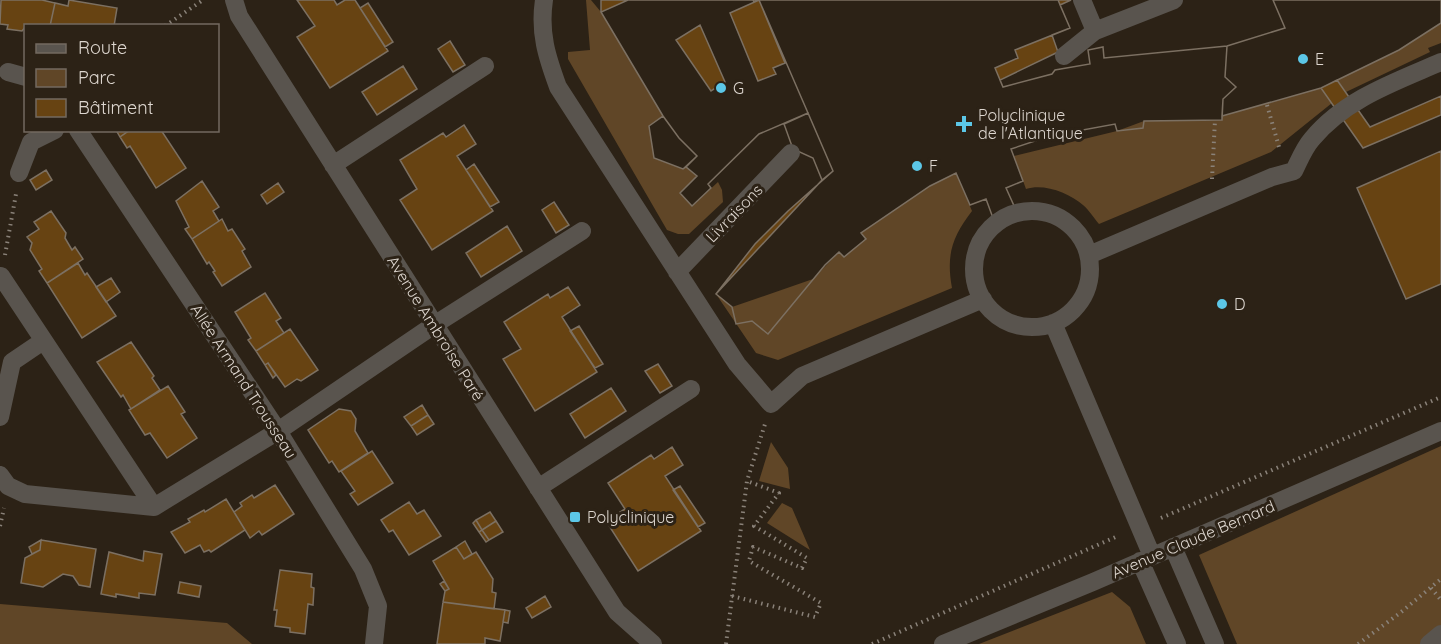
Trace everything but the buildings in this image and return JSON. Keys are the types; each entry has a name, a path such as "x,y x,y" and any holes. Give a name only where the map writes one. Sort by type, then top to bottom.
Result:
{"street":[{"name":"Avenue Ambroise Paré","path":"234,0 239,16 617,612 653,644"},
{"path":"544,0 541,19 542,35 558,87 737,364 771,404 802,376 983,299"},
{"path":"1082,0 1095,32"},
{"path":"1064,56 1095,32 1174,0"},
{"path":"1089,255 1272,177 1294,171 1310,141 1333,117 1388,84 1441,62"},
{"path":"333,165 485,66"},
{"path":"19,172 31,142 52,132"},
{"name":"Allée Armand Trousseau","path":"79,132 278,431 363,569 378,606 374,644"},
{"name":"Livraisons","path":"677,272 791,153"},
{"path":"1029,210 1049,212 1067,221 1081,236 1089,255 1090,275 1085,294 1073,311 1053,323 1040,327 1024,327 1007,322 993,312 983,299 975,281 974,261 981,241 993,225 1005,215 1029,210"},
{"path":"0,475 8,486 25,494 154,507 278,431 434,325 582,231"},
{"path":"1,276 154,507"},
{"path":"1053,323 1177,644"},
{"path":"0,417 12,362 43,341"},
{"path":"538,488 691,389"},
{"name":"Avenue Claude Bernard","path":"943,644 1441,431"},
{"path":"1173,547 1215,644"},
{"path":"1429,644 1441,634"}],"path":[{"path":"168,24 203,0"},
{"path":"1267,105 1275,131"},
{"path":"1215,120 1212,179 1220,199"},
{"path":"1,276 19,172"},
{"path":"727,644 747,481 771,404"},
{"path":"732,596 815,617 821,603 749,561 753,547 802,568 807,558 754,525 779,493 747,481"},
{"path":"1358,644 1401,613 1441,579"},
{"path":"1431,588 1441,600"}],"green space":[{"path":"586,0 591,0 601,12 663,116 649,126 654,158 683,169 686,167 697,176 680,193 692,206 718,182 722,190 723,202 689,234 678,234 667,230 568,59 568,52 590,50"},
{"path":"1441,23 1441,43 1428,48 1430,52 1346,92 1337,80 1399,50"},
{"path":"1321,88 1332,103 1271,152 1099,224 1083,205 1064,193 1041,187 1026,189 1014,156 1117,131 1144,121 1222,120 1222,116"},
{"path":"956,173 972,211 952,247 950,276 952,288 778,360 756,353 716,294 732,307 813,279 839,252 844,257 865,239 861,233 930,186"},
{"path":"771,442 788,468 790,489 759,481"},
{"path":"1441,446 1441,634 1428,644 1237,644 1199,555"},
{"path":"782,503 792,508 810,550 767,523"},
{"path":"1112,592 1130,607 1146,644 979,644"},
{"path":"0,604 227,623 252,644 0,644"}],"place":[{"name":"E","path":"1303,59"},
{"name":"G","path":"721,88"},
{"name":"Polyclinique de l'Atlantique","path":"964,124"},
{"name":"F","path":"917,166"},
{"name":"D","path":"1222,304"},
{"name":"Polyclinique","path":"575,517"}]}
